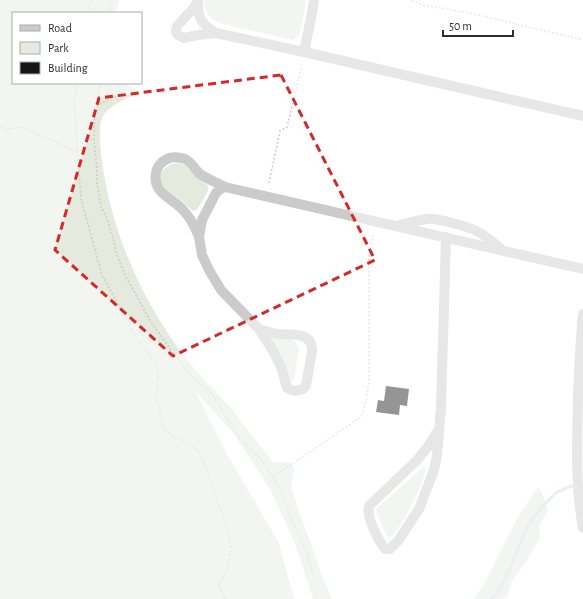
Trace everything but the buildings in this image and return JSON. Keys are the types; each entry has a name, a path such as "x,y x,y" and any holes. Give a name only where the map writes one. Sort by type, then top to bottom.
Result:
{"street":[{"path":"304,52 314,0"},
{"path":"198,1 197,11 199,17 207,28 216,34"},
{"path":"198,1 189,14 177,25 176,29 178,35 184,38 198,35 216,34 304,52 583,116"},
{"path":"259,329 272,333 301,335 308,340 312,348 312,352 306,385 303,389 294,391 287,388 276,357 259,329 221,290 205,261 199,237 193,223 180,206 161,194 155,177 158,167 168,159 179,157 189,161 200,173 225,187 583,269"},
{"path":"199,237 202,220 216,193 225,187"},
{"path":"397,226 429,218 444,221 472,228 480,232 502,250"},
{"path":"439,429 427,448 411,466 369,506 369,517 385,549 390,549 398,541 420,509 434,470 437,455 442,400 446,237"},
{"path":"583,314 580,353 577,476 583,528"}],"path":[{"path":"88,12 91,0"},
{"path":"108,12 111,0"},
{"path":"412,0 423,5 474,14 583,40"},
{"path":"270,182 280,131 287,127 302,65"},
{"path":"77,84 74,101 81,198 102,275 136,337 158,367 156,395 164,429 171,435 192,445 200,455 226,522 231,548 228,569 218,586 226,599"},
{"path":"101,84 95,106 94,140 98,194 101,207 106,216 117,254 126,277 151,322 176,357 193,377 213,395 226,418 240,438 262,461 273,477 283,495 292,521 306,550 314,578"},
{"path":"95,106 119,94 120,87 118,84"},
{"path":"0,127 6,129 22,127 78,152"},
{"path":"273,477 361,417 366,402 369,381 369,259 373,234"}],"highlighted area":[{"path":"281,75 375,260 173,356 55,250 99,98"}],"green space":[{"path":"0,0 119,0 116,12 12,12 12,84 127,84 141,91 119,102 109,110 102,118 100,130 100,146 104,175 122,244 152,308 178,348 199,374 236,414 273,462 291,462 294,468 291,488 324,581 332,599 313,599 295,544 271,491 234,434 195,391 227,454 279,543 294,599 0,599"},
{"path":"204,0 305,0 306,3 299,34 293,40 222,24 211,18 205,9"},
{"path":"177,163 185,165 194,175 207,184 208,191 197,210 192,211 181,200 167,191 162,185 160,176 164,169"},
{"path":"273,338 285,338 292,340 299,349 294,380 289,384 271,340"},
{"path":"423,467 425,468 422,483 412,505 399,527 389,538 376,512 376,509"},
{"path":"538,487 542,493 548,511 539,526 540,538 526,562 512,581 508,595 503,599 474,599 484,584 519,515"}],"waterway":[{"path":"491,599 497,593 510,569 528,525 542,507 557,492 572,486 583,485"}]}
